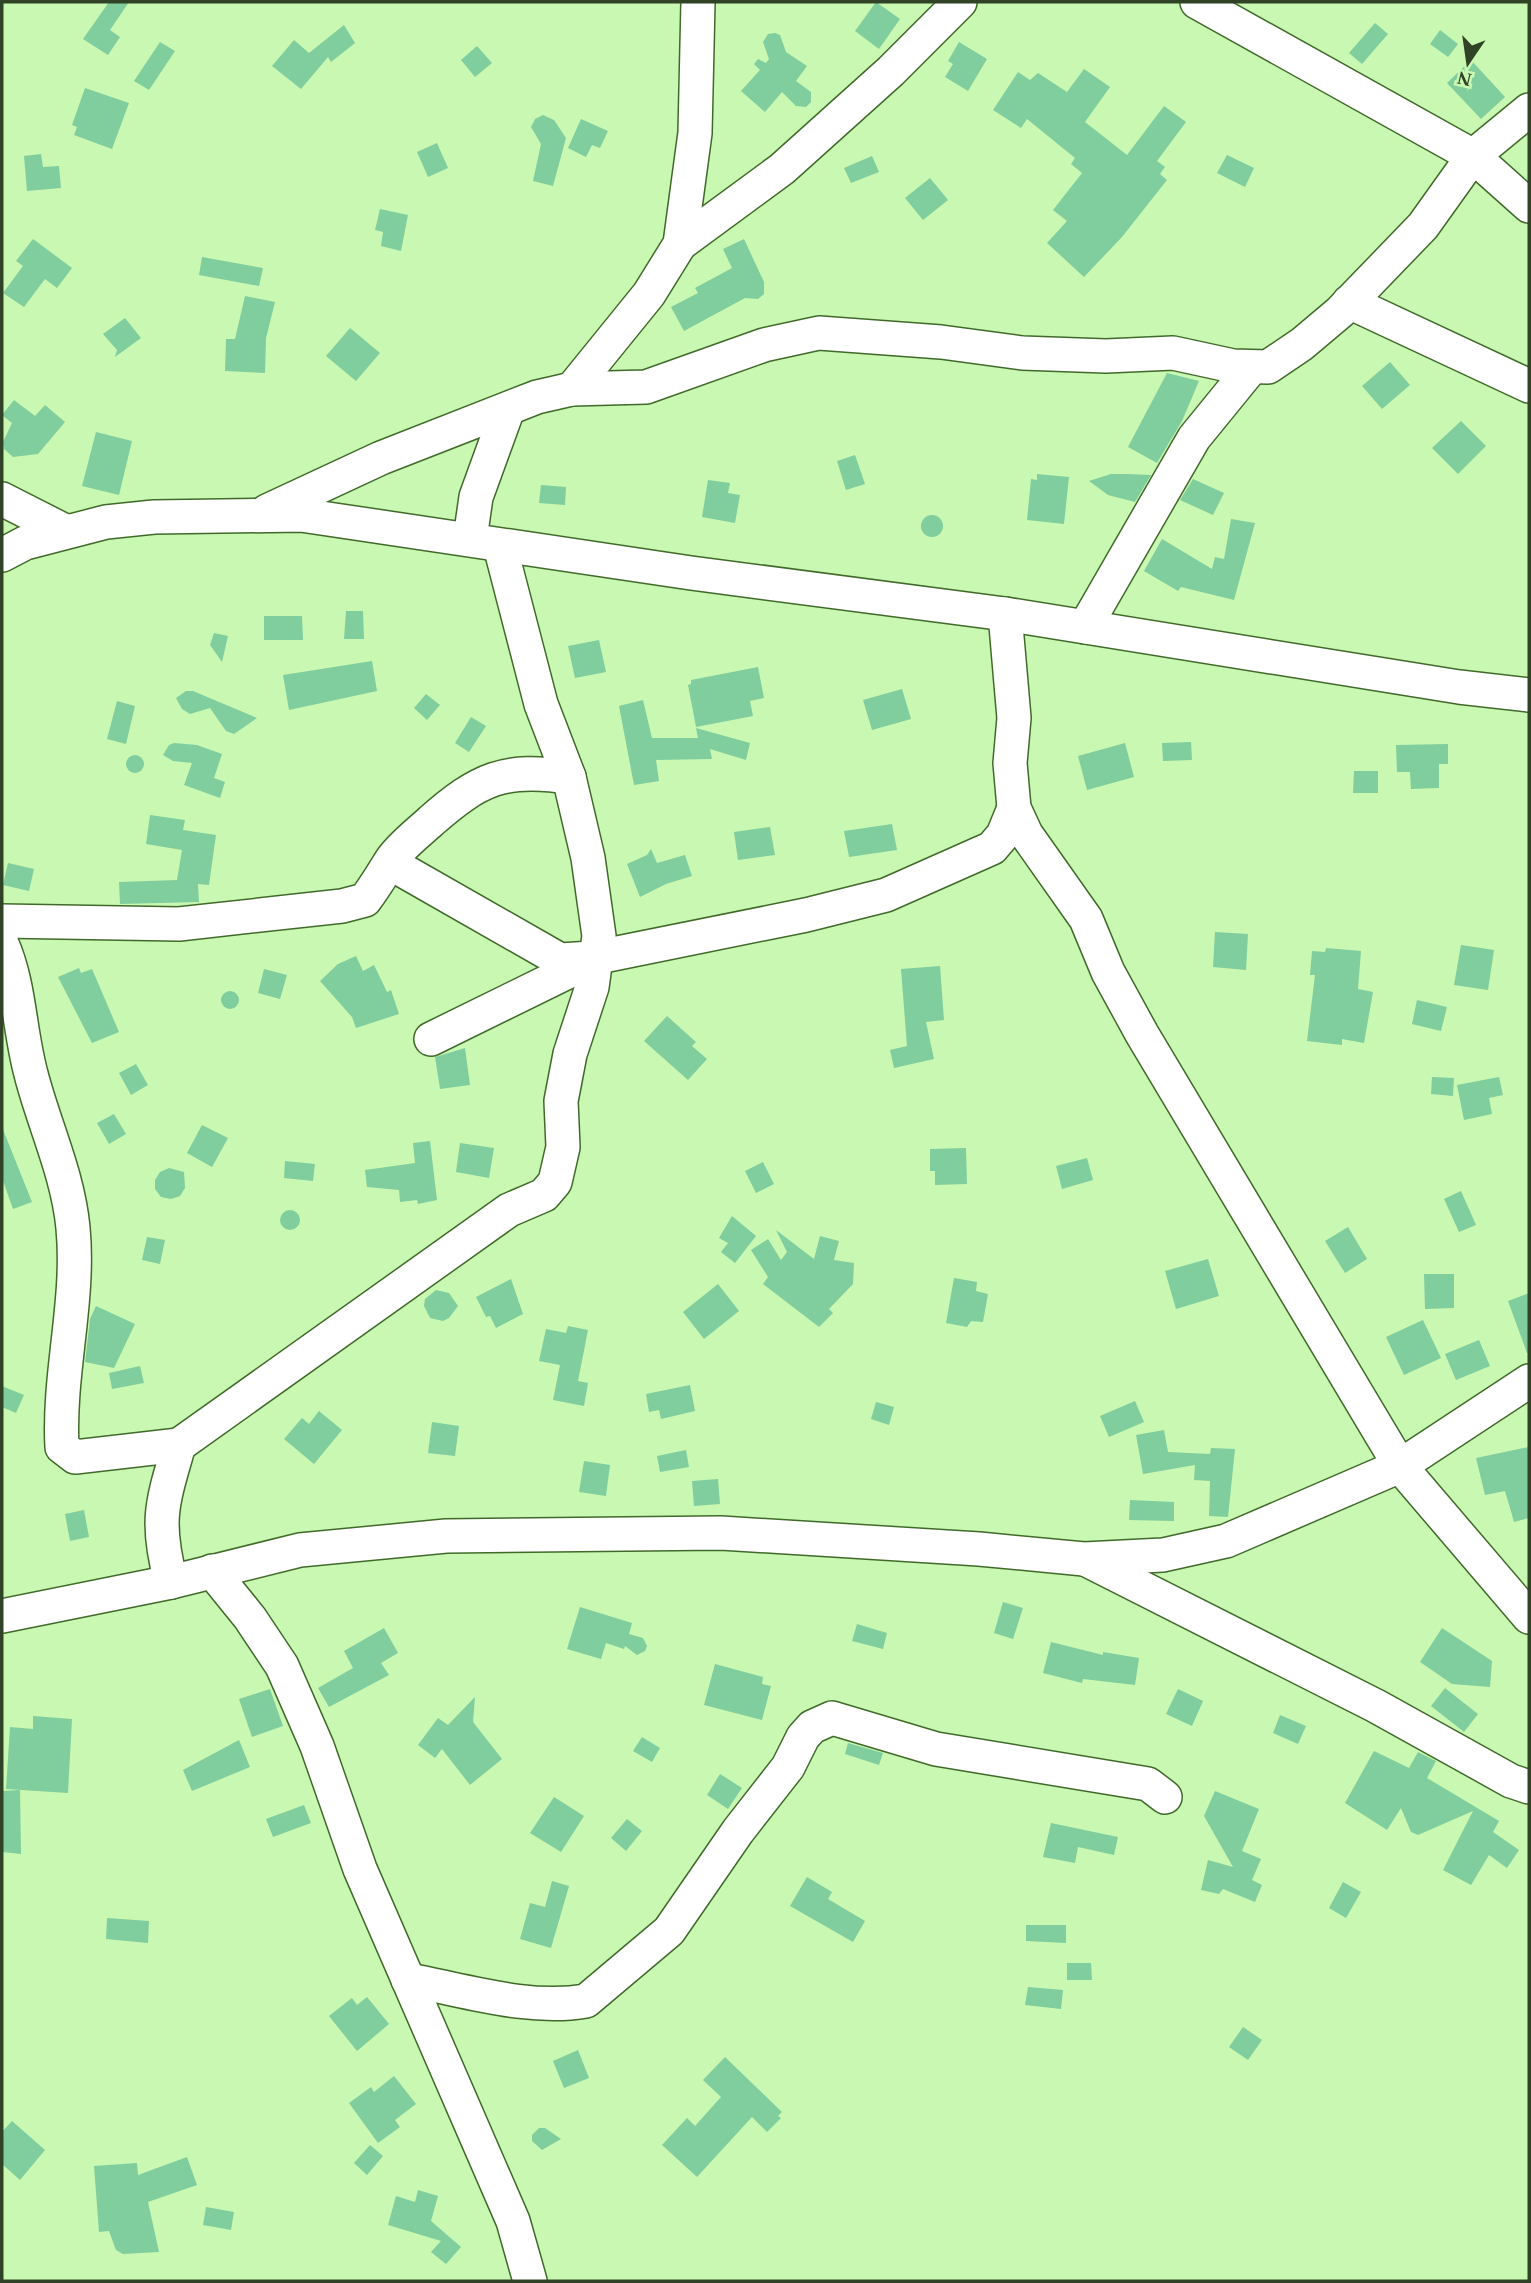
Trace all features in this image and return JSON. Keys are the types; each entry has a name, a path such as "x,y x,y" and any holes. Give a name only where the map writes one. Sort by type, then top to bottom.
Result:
{"street":[{"path":"680,244 695,133 698,2"},
{"path":"572,389 649,294 680,244 782,169 891,71 960,2"},
{"path":"1202,3 1473,156 1529,206"},
{"path":"262,513 381,458 537,397 572,389 646,387 764,345 819,332 941,342 1022,353 1106,356 1173,353 1251,368 1268,367 1302,344 1349,302 1423,226 1473,156 1529,110"},
{"path":"1349,302 1529,386"},
{"path":"1085,627 1194,438 1251,368"},
{"path":"2,944 12,968 31,1073 58,1154 73,1228 72,1298 61,1425 62,1447 75,1457 180,1445 509,1210 544,1195 555,1182 563,1147 561,1101 570,1054 592,987 599,936 588,858 569,777 485,542 476,497 508,409"},
{"path":"2,499 65,531"},
{"path":"2,555 26,543 65,531 154,517 262,513 301,515 1004,614 1459,687 1529,695"},
{"path":"1004,614 1014,718 1010,763 1014,808 1026,834 1086,919 1108,972 1142,1034 1400,1466 1529,1617"},
{"path":"2,921 179,924 342,906 365,900 390,863 412,838 456,799 495,777 535,772 569,777"},
{"path":"390,863 560,960 598,957 806,915 886,895 992,848 1003,835 1014,808"},
{"path":"430,1039 598,957"},
{"path":"2,1616 171,1582 300,1550 446,1536 720,1533 979,1549 1084,1559 1163,1555 1226,1541 1400,1466 1529,1381"},
{"path":"171,1582 161,1542 161,1507 180,1445"},
{"path":"1084,1559 1376,1706 1511,1782 1529,1787"},
{"path":"212,1571 250,1618 282,1666 317,1746 359,1869 513,2221 530,2281"},
{"path":"408,1980 517,2001 569,2004 586,2001 669,1931 738,1831 788,1768 803,1737 812,1727 832,1718 936,1749 1148,1784 1166,1797"}],"building":[{"path":"109,2 129,2 110,30 120,37 108,55 83,39"},
{"path":"876,2 900,19 879,49 855,31"},
{"path":"1375,23 1388,34 1362,64 1349,53"},
{"path":"344,25 355,43 331,62 328,57 301,89 272,66 294,40 309,53"},
{"path":"1440,30 1458,44 1448,57 1430,44"},
{"path":"768,34 780,35 786,52 807,66 796,81 811,92 811,102 806,107 796,106 782,92 765,112 741,91 760,70 754,64 758,59 766,63 769,59 763,42"},
{"path":"160,42 175,51 149,90 134,81"},
{"path":"959,42 987,59 968,91 945,77 953,64 948,61"},
{"path":"477,46 492,63 475,77 461,60"},
{"path":"1471,60 1505,97 1481,119 1447,83"},
{"path":"1084,69 1110,87 1085,122 1127,155 1164,106 1186,122 1157,161 1165,167 1160,174 1167,180 1122,237 1084,277 1047,243 1067,221 1053,210 1082,173 1071,164 1075,158 1027,119 1021,128 993,110 1018,72 1030,80 1038,73 1067,92"},
{"path":"85,88 129,103 112,149 74,135 77,127 72,125"},
{"path":"543,115 554,120 566,138 553,186 533,181 541,144 531,127 535,119"},
{"path":"581,119 608,131 600,148 592,145 586,157 568,148"},
{"path":"437,143 448,168 428,177 417,152"},
{"path":"41,154 43,167 59,166 61,188 27,191 24,156"},
{"path":"1227,155 1254,168 1245,187 1217,173"},
{"path":"872,156 879,172 851,183 844,168"},
{"path":"930,178 948,200 923,220 905,198"},
{"path":"380,209 408,215 401,251 381,246 383,232 375,230"},
{"path":"33,239 72,268 57,288 45,279 24,307 3,293 23,266 16,261"},
{"path":"744,239 764,282 764,294 758,299 745,298 684,331 671,307 698,293 695,288 732,268 723,249"},
{"path":"202,257 263,268 259,286 199,275"},
{"path":"245,296 275,302 266,338 265,373 225,371 226,339 235,339"},
{"path":"125,318 141,338 115,357 117,350 103,334"},
{"path":"350,328 380,353 356,381 326,356"},
{"path":"1390,362 1410,385 1382,409 1362,386"},
{"path":"1167,373 1199,381 1182,421 1157,463 1128,447"},
{"path":"14,400 35,416 45,405 65,422 38,454 13,457 4,449 3,442 12,423 2,415"},
{"path":"1461,421 1486,446 1458,474 1432,448"},
{"path":"96,432 132,441 119,495 82,486"},
{"path":"855,455 865,484 846,490 837,461"},
{"path":"1037,474 1069,477 1064,524 1027,520 1031,479 1037,480"},
{"path":"1111,474 1151,475 1135,502 1108,495 1089,481"},
{"path":"1193,479 1224,493 1213,515 1180,500"},
{"path":"708,480 730,483 728,493 740,495 735,523 702,517"},
{"path":"541,485 566,487 565,505 539,503"},
{"path":"932,515 940,518 943,526 940,534 932,537 924,534 921,526 924,518"},
{"path":"1231,519 1255,523 1234,600 1181,587 1178,591 1144,571 1162,539 1212,569 1215,557 1224,559"},
{"path":"346,611 363,611 364,639 344,639"},
{"path":"264,616 302,616 303,640 264,640"},
{"path":"214,633 228,636 222,662 210,645"},
{"path":"599,640 606,672 575,678 568,646"},
{"path":"372,661 377,691 289,710 283,675"},
{"path":"758,667 764,698 750,701 753,716 696,727 688,685 691,680"},
{"path":"902,689 911,719 872,730 863,700"},
{"path":"186,691 193,691 257,718 234,734 226,731 210,708 190,714 182,709 176,698"},
{"path":"426,694 440,705 427,720 414,708"},
{"path":"643,700 652,738 698,738 696,728 750,743 746,760 710,749 712,759 656,760 659,781 634,785 619,706"},
{"path":"117,701 135,706 126,744 107,739"},
{"path":"471,717 486,726 469,752 455,743"},
{"path":"1191,742 1192,760 1163,761 1162,743"},
{"path":"1125,743 1134,777 1087,790 1078,756"},
{"path":"1448,744 1448,764 1439,764 1439,788 1411,789 1410,772 1397,772 1396,745"},
{"path":"169,745 197,745 222,754 214,778 225,782 220,798 184,785 192,763 173,761 163,755"},
{"path":"135,755 141,758 144,764 141,770 135,773 129,770 126,764 129,758"},
{"path":"1354,771 1378,771 1378,793 1353,793"},
{"path":"150,815 185,820 183,830 216,835 209,885 198,884 199,902 120,904 119,882 177,880 182,850 146,844"},
{"path":"892,824 897,850 849,857 844,831"},
{"path":"770,827 775,855 738,860 734,832"},
{"path":"651,849 657,863 685,855 692,876 666,884 640,897 627,864 647,855"},
{"path":"8,863 34,869 29,891 3,885"},
{"path":"1215,932 1248,934 1246,970 1213,967"},
{"path":"1461,945 1494,950 1488,990 1454,985"},
{"path":"1326,948 1361,951 1358,989 1373,992 1364,1043 1342,1039 1342,1045 1307,1041 1315,975 1310,975 1312,951 1325,952"},
{"path":"356,956 363,971 374,965 387,992 391,990 399,1014 356,1028 352,1017 320,981 338,964"},
{"path":"940,966 944,1020 926,1022 934,1059 894,1068 890,1050 907,1046 901,969"},
{"path":"79,968 81,973 92,969 119,1032 92,1043 58,977"},
{"path":"264,969 287,975 280,999 258,993"},
{"path":"230,991 236,994 239,1000 236,1006 230,1009 224,1006 221,1000 224,994"},
{"path":"1417,1000 1447,1007 1441,1031 1412,1024"},
{"path":"667,1016 696,1042 692,1046 707,1059 688,1080 644,1041"},
{"path":"465,1048 470,1085 440,1089 435,1057"},
{"path":"136,1064 148,1085 131,1095 119,1073"},
{"path":"1432,1077 1454,1078 1453,1096 1431,1094"},
{"path":"1499,1077 1503,1095 1489,1098 1492,1114 1464,1120 1457,1085"},
{"path":"114,1114 126,1134 109,1144 97,1123"},
{"path":"202,1125 228,1138 212,1167 187,1153"},
{"path":"2,1127 32,1202 13,1209 2,1178"},
{"path":"430,1141 437,1200 418,1204 417,1200 400,1202 399,1190 367,1187 365,1170 415,1163 413,1143"},
{"path":"460,1143 494,1148 489,1178 456,1172"},
{"path":"966,1148 967,1184 935,1185 935,1171 930,1171 930,1149"},
{"path":"1087,1158 1093,1180 1062,1189 1056,1166"},
{"path":"285,1161 315,1164 313,1181 284,1178"},
{"path":"763,1162 774,1184 756,1193 745,1171"},
{"path":"169,1168 184,1172 185,1188 180,1196 171,1199 161,1197 155,1189 155,1180 160,1172"},
{"path":"1461,1191 1476,1225 1459,1232 1444,1199"},
{"path":"290,1210 297,1213 300,1220 297,1227 290,1230 283,1227 280,1220 283,1213"},
{"path":"732,1216 756,1236 735,1263 721,1252 728,1243 719,1238"},
{"path":"1348,1227 1367,1259 1345,1273 1325,1241"},
{"path":"776,1230 814,1259 820,1236 839,1241 834,1260 854,1263 853,1284 829,1309 833,1313 819,1327 763,1284 768,1277 751,1250 768,1239 781,1260 787,1252"},
{"path":"147,1237 165,1240 160,1264 142,1260"},
{"path":"1208,1259 1219,1296 1176,1309 1165,1271"},
{"path":"1424,1274 1454,1274 1454,1308 1425,1309"},
{"path":"954,1278 977,1282 976,1291 988,1294 983,1322 971,1321 967,1327 946,1323"},
{"path":"511,1279 523,1314 496,1328 490,1316 486,1317 476,1297"},
{"path":"718,1284 739,1311 704,1339 683,1312"},
{"path":"436,1290 449,1293 458,1306 449,1318 443,1321 430,1318 424,1306 425,1299"},
{"path":"1529,1293 1529,1353 1527,1353 1508,1301"},
{"path":"96,1306 135,1324 114,1368 85,1362 90,1319"},
{"path":"1423,1320 1441,1358 1404,1375 1386,1337"},
{"path":"568,1326 588,1330 578,1381 588,1383 584,1406 553,1400 560,1365 539,1361 546,1329 566,1333"},
{"path":"1479,1340 1490,1366 1456,1380 1445,1354"},
{"path":"140,1366 144,1383 112,1389 109,1373"},
{"path":"690,1385 695,1411 661,1419 659,1410 649,1412 646,1394"},
{"path":"2,1386 24,1395 16,1413 2,1407"},
{"path":"1135,1401 1144,1422 1109,1437 1100,1416"},
{"path":"876,1402 894,1407 889,1425 871,1419"},
{"path":"319,1411 342,1430 314,1464 284,1439 302,1418 309,1424"},
{"path":"432,1422 459,1426 455,1456 428,1453"},
{"path":"1164,1430 1168,1452 1210,1454 1211,1448 1235,1449 1228,1517 1209,1516 1210,1481 1194,1480 1195,1465 1143,1474 1136,1435"},
{"path":"1529,1447 1529,1518 1514,1522 1505,1491 1485,1495 1476,1458"},
{"path":"686,1450 689,1467 660,1472 657,1456"},
{"path":"584,1461 610,1465 606,1496 579,1492"},
{"path":"718,1479 720,1504 694,1506 692,1481"},
{"path":"1130,1500 1174,1502 1174,1521 1129,1520"},
{"path":"84,1510 89,1537 70,1541 65,1514"},
{"path":"1003,1602 1023,1608 1013,1639 994,1633"},
{"path":"580,1607 632,1623 629,1634 643,1638 647,1646 645,1651 637,1655 625,1646 624,1649 606,1643 601,1659 567,1649"},
{"path":"857,1624 887,1633 883,1649 852,1641"},
{"path":"384,1628 398,1653 381,1663 389,1675 329,1707 318,1688 353,1668 344,1651"},
{"path":"1442,1628 1492,1661 1490,1687 1452,1684 1420,1662"},
{"path":"1051,1642 1103,1655 1103,1652 1139,1658 1135,1685 1083,1679 1082,1683 1043,1673"},
{"path":"715,1664 763,1677 762,1684 771,1686 762,1720 704,1705"},
{"path":"1445,1688 1478,1714 1464,1732 1431,1706"},
{"path":"270,1689 283,1726 252,1737 239,1699"},
{"path":"1178,1689 1203,1701 1192,1726 1166,1714"},
{"path":"475,1697 473,1722 502,1759 470,1785 442,1749 435,1758 418,1745 438,1718 448,1725"},
{"path":"1280,1715 1306,1726 1298,1744 1273,1733"},
{"path":"33,1716 72,1719 68,1793 6,1789 10,1727 33,1729"},
{"path":"642,1737 660,1748 652,1762 633,1751"},
{"path":"239,1740 250,1767 192,1791 183,1770"},
{"path":"848,1743 883,1753 879,1765 845,1754"},
{"path":"1374,1751 1409,1768 1418,1752 1436,1761 1427,1778 1499,1821 1493,1832 1519,1850 1507,1868 1489,1855 1471,1885 1443,1870 1473,1811 1418,1835 1411,1832 1401,1808 1387,1830 1345,1803"},
{"path":"720,1774 742,1788 728,1809 707,1795"},
{"path":"20,1790 21,1854 2,1852 2,1791"},
{"path":"1215,1791 1259,1809 1242,1851 1261,1859 1252,1880 1262,1885 1255,1902 1223,1889 1219,1894 1201,1890 1208,1860 1233,1867 1204,1816"},
{"path":"554,1797 584,1816 561,1852 530,1833"},
{"path":"304,1805 311,1823 273,1837 266,1819"},
{"path":"627,1819 642,1831 626,1851 611,1838"},
{"path":"1051,1823 1118,1837 1114,1855 1078,1847 1075,1863 1043,1857"},
{"path":"807,1877 832,1892 828,1899 865,1921 853,1942 790,1906"},
{"path":"552,1881 569,1886 551,1948 520,1939 530,1903 545,1907"},
{"path":"1343,1882 1361,1892 1346,1918 1329,1908"},
{"path":"107,1918 149,1921 148,1943 106,1939"},
{"path":"1026,1925 1066,1925 1066,1943 1026,1941"},
{"path":"1067,1963 1091,1963 1092,1980 1067,1980"},
{"path":"1028,1987 1063,1990 1061,2009 1025,2005"},
{"path":"367,1997 389,2024 357,2051 329,2016 352,1998 357,2005"},
{"path":"1243,2027 1262,2040 1248,2060 1229,2047"},
{"path":"578,2050 589,2078 564,2088 553,2061"},
{"path":"725,2057 782,2112 778,2116 781,2118 767,2132 752,2117 697,2177 662,2145 687,2118 695,2126 721,2097 703,2080"},
{"path":"394,2076 416,2104 395,2120 400,2127 378,2143 349,2103 371,2087 374,2092"},
{"path":"12,2121 45,2150 20,2180 2,2164 2,2132"},
{"path":"539,2128 545,2128 561,2139 542,2150 532,2141 532,2135"},
{"path":"370,2145 383,2156 367,2175 354,2163"},
{"path":"187,2157 197,2185 148,2202 159,2252 123,2254 116,2250 109,2231 99,2232 94,2166 137,2163 138,2175"},
{"path":"418,2190 438,2196 431,2221 461,2247 446,2264 431,2252 441,2241 388,2225 396,2196 415,2202"},
{"path":"206,2207 234,2212 231,2230 203,2225"}]}
